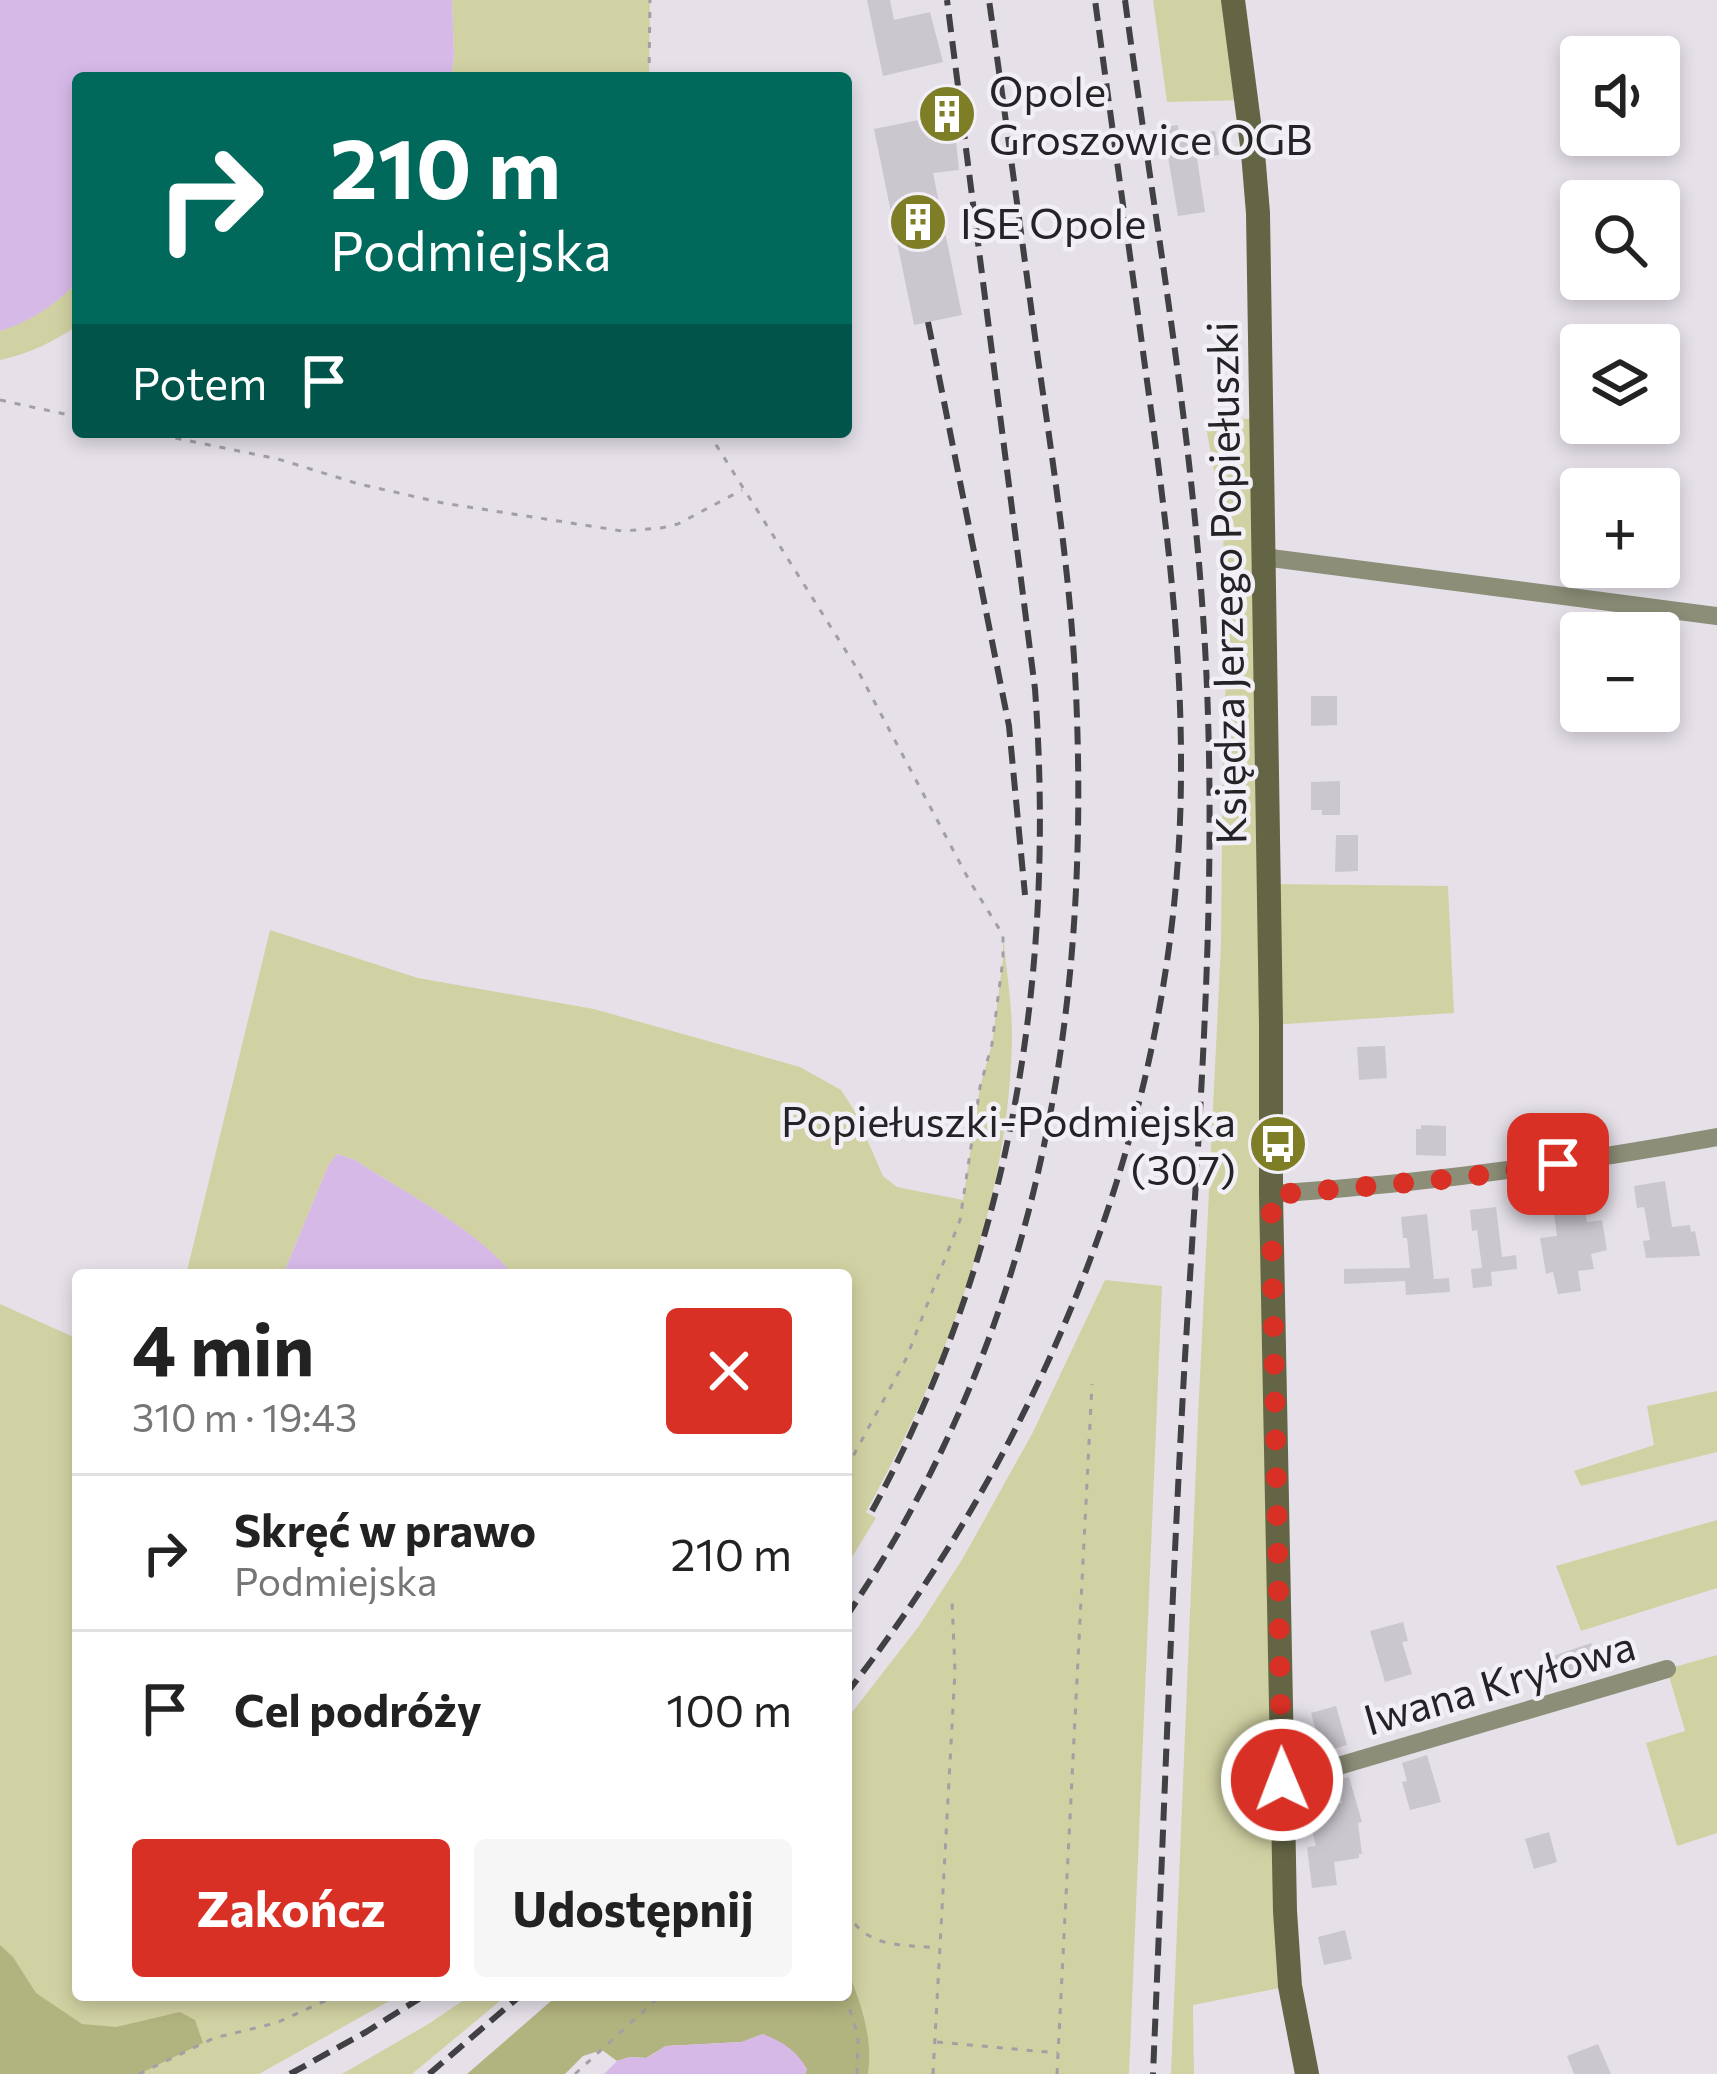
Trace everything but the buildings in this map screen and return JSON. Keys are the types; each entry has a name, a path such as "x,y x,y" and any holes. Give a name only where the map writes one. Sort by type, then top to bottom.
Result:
{"main road":[{"name":"Księdza Jerzego Popiełuszki","path":"1234,0 1258,214 1282,1780 1287,1959 1307,2074"}],"street":[{"path":"1263,556 1717,616"},
{"path":"1271,1195 1468,1177 1717,1137"},
{"name":"Iwana Kryłowa","path":"1282,1780 1666,1669"}],"path":[{"path":"649,72 650,0"},
{"path":"0,400 72,416"},
{"path":"175,438 278,459 443,503 622,531 678,524 742,490"},
{"path":"711,438 856,667 1003,935 992,1044 980,1087 960,1220 906,1359 852,1458"},
{"path":"1057,2074 1092,1384"},
{"path":"933,2074 955,1671 952,1600"},
{"path":"852,1922 871,1940 940,1948"},
{"path":"139,2074 214,2038 276,2023 325,2001"},
{"path":"575,2074 655,2001"},
{"path":"847,2001 858,2036 857,2074"},
{"path":"935,2042 1058,2053"}],"green space":[{"path":"452,0 650,0 649,72 452,72"},
{"path":"1153,0 1233,0 1247,100 1167,102"},
{"path":"72,287 72,329 40,347 0,360 0,331"},
{"path":"1261,418 1270,884 1448,886 1454,1013 1271,1025 1290,1986 1193,2005 1194,2074 1171,2074 1221,943 1226,680 1223,521 1205,421"},
{"path":"270,930 418,978 594,1009 800,1067 841,1090 883,1176 897,1187 963,1200 980,1087 992,1044 1003,935 1012,1023 1008,1098 986,1221 946,1342 866,1512 876,1518 852,1557 852,1269 508,1269 439,1213 355,1160 337,1154 285,1269 187,1269"},
{"path":"1105,1280 1162,1286 1129,2074 868,2074 869,2048 852,1982 852,1712 919,1626 963,1558 1033,1432"},
{"path":"0,1304 72,1336 72,2001 389,2001 259,2074 139,2074 202,2043 0,2074 13,1958 0,1945"},
{"path":"1717,1391 1717,1452 1581,1486 1574,1471 1654,1445 1647,1406"},
{"path":"1717,1520 1717,1588 1581,1631 1556,1566"},
{"path":"1717,1655 1717,1833 1677,1846 1646,1743 1685,1731 1667,1669"},
{"path":"0,1945 36,1993 82,2024 116,2027 180,2012 195,2020 203,2043 139,2074 0,2074"},
{"path":"852,1983 867,2033 869,2061 868,2074 805,2074 807,2069 763,2034 742,2042 666,2046 646,2058 617,2061 602,2050 583,2056 565,2074 467,2074 551,2001 852,2001"},
{"path":"462,2001 500,2001 412,2074 342,2074"}],"shaded area":[{"path":"0,0 452,0 452,72 72,72 72,287 42,311 0,331"},
{"path":"337,1154 355,1160 439,1213 508,1269 285,1269"},
{"path":"763,2034 794,2052 807,2069 805,2074 604,2074 617,2061 647,2058 666,2046 742,2042"}],"railway":[{"path":"872,1511 920,1414 959,1315 990,1214 1014,1112 1038,903 1035,689 947,0"},
{"path":"852,1607 911,1511 964,1402 1006,1290 1038,1175 1060,1058 1073,938 1078,817 1070,609 989,0"},
{"path":"852,1686 919,1593 984,1487 1041,1376 1090,1261 1128,1143 1157,1022 1175,898 1181,774 1170,566 1095,0"},
{"path":"1125,0 1197,536 1210,798 1204,1045 1179,1461 1153,2074"},
{"path":"928,322 1009,726 1025,895"},
{"path":"290,2074 415,2001"},
{"path":"429,2074 514,2001"}],"place":[{"name":"Opole Groszowice OGB","path":"947,114"},
{"name":"ISE Opole","path":"918,222"},
{"name":"Popiełuszki-Podmiejska (307)","path":"1278,1144"}],"route":[{"path":"1282,1780 1271,1195 1558,1164"}]}
